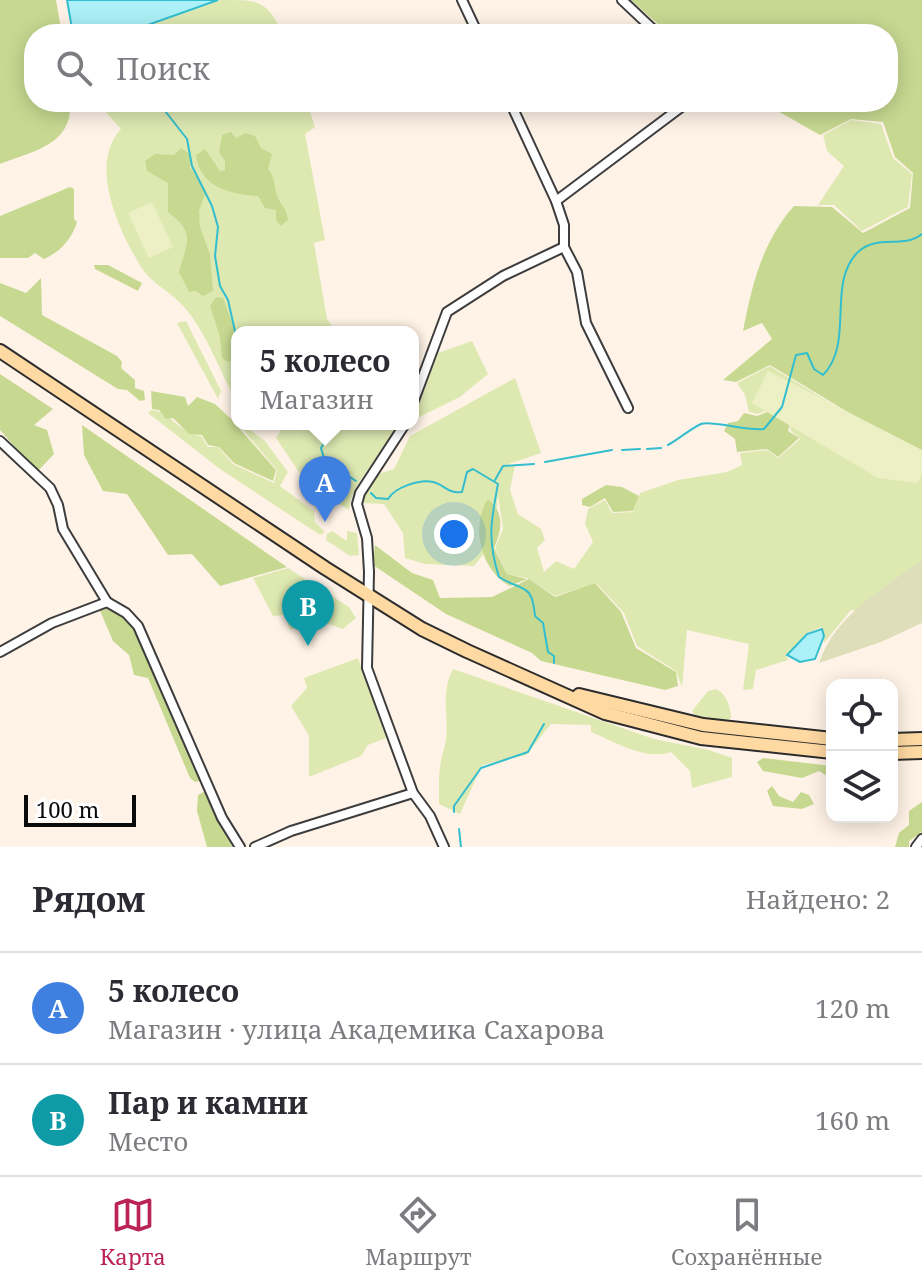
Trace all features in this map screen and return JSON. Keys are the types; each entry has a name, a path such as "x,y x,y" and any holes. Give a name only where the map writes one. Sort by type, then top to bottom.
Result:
{"main road":[{"path":"0,351 367,595 467,651 605,713 701,738 826,751"},
{"path":"568,694 608,700 703,725 826,738"},
{"path":"898,740 922,739"},
{"path":"898,753 922,752"}],"street":[{"path":"462,0 473,24"},
{"path":"622,0 647,24"},
{"path":"515,112 556,201 564,225 564,247 577,272 586,323 628,408"},
{"path":"556,201 675,112"},
{"path":"419,387 447,312 503,276 564,247"},
{"path":"401,430 360,493 357,504 367,538 367,668 413,793 430,816 444,847"},
{"path":"0,441 55,496 63,529 107,602 126,613 138,626 222,818 240,847"},
{"path":"0,652 52,623 107,602"},
{"path":"255,847 291,831 413,793"},
{"path":"916,847 922,839"}],"green space":[{"path":"0,0 56,0 60,24 24,24 24,112 69,112 65,128 48,144 0,164"},
{"path":"221,0 260,4 272,14 278,24 153,24"},
{"path":"631,0 922,0 922,457 770,365 736,382 723,380 772,339 762,323 743,331 766,249 794,206 832,207 863,233 910,208 913,173 895,157 883,122 851,119 820,135 780,112 898,112 898,24 658,24"},
{"path":"106,112 310,112 315,127 305,134 325,240 314,243 327,319 332,326 231,326 231,391 192,317 143,270 117,219 107,180 107,161 111,144 121,129"},
{"path":"851,120 881,124 893,158 912,174 908,207 862,231 834,205 818,205 844,166 827,151 823,135"},
{"path":"231,132 236,138 245,133 255,136 261,148 272,154 268,169 288,220 281,226 276,220 276,210 265,208 258,196 238,194 218,187 203,175 198,166 196,155 205,149 220,171 225,170 225,161 219,152 222,135"},
{"path":"181,148 191,155 190,167 206,192 199,211 200,227 210,254 213,291 203,296 196,291 189,292 179,272 186,232 168,212 168,183 147,171 145,161 155,154 174,155"},
{"path":"70,187 74,189 74,219 77,222 65,244 44,259 35,253 28,258 0,258 0,216"},
{"path":"152,202 173,247 149,258 128,213"},
{"path":"94,265 108,265 142,283 138,291 95,269"},
{"path":"41,278 42,315 117,356 122,362 121,368 135,380 135,388 144,391 145,400 140,401 127,390 118,389 0,316 0,283 26,293"},
{"path":"216,297 223,298 234,326 231,326 231,361 228,362 222,358 220,337 210,306"},
{"path":"186,321 221,391 218,399 177,323"},
{"path":"472,341 488,374 460,397 419,417 419,404 438,353"},
{"path":"770,366 922,459 922,564 857,611 851,610 824,643 822,627 807,633 786,655 788,660 756,670 753,689 743,690 749,644 687,630 682,687 676,671 637,646 624,613 596,583 555,596 527,578 507,574 495,548 503,529 498,495 494,541 474,566 425,564 405,558 403,533 384,504 360,503 378,474 394,469 410,436 515,378 541,453 506,465 515,465 510,490 518,514 541,529 545,540 537,548 544,572 556,561 574,569 593,542 585,524 588,509 605,500 612,513 633,512 640,493 678,480 727,472 742,465 740,453 767,450 778,458 800,439 790,430 792,420 771,409 757,414 749,412 745,395 737,383"},
{"path":"768,371 922,450 922,473 918,483 878,478 752,403"},
{"path":"0,374 53,409 34,425 47,430 54,454 37,472 0,430"},
{"path":"151,391 185,397 188,406 197,397 215,404 231,419 231,430 241,430 276,470 273,481 234,463 219,447 208,445 202,435 189,434 173,418 166,419 159,410 152,409"},
{"path":"151,410 164,414 187,431 201,436 208,447 218,447 233,464 274,483 277,470 243,430 250,430 265,441 288,472 280,486 314,511 315,522 325,532 320,535 220,469 148,413"},
{"path":"772,410 791,422 788,431 799,438 778,457 767,449 737,452 735,439 724,431 728,423 738,421 744,413 757,416"},
{"path":"82,425 287,567 220,586 192,554 168,555 127,494 103,491 84,455"},
{"path":"281,430 395,430 356,488 349,510 307,484 276,438"},
{"path":"606,485 622,487 639,496 633,511 613,512 605,498 590,507 582,505 582,499"},
{"path":"488,499 497,510 500,522 494,548 507,574 527,579 510,586 492,570 481,547 480,522"},
{"path":"332,531 347,541 347,531 357,533 359,555 350,556 326,540 327,534"},
{"path":"375,545 412,573 433,580 440,598 492,597 529,579 555,597 595,583 621,612 636,648 676,672 678,686 665,690 541,661 532,653 446,614 373,565"},
{"path":"922,560 922,623 881,642 819,663 826,646 848,617"},
{"path":"288,568 349,607 356,618 343,629 312,618 290,630 285,615 273,616 253,578"},
{"path":"108,605 128,618 137,630 203,780 195,782 190,778 148,678 134,675 129,655 113,641 98,606"},
{"path":"358,658 386,738 368,745 361,756 309,777 309,736 291,706 307,688 304,678"},
{"path":"453,669 654,739 732,758 732,777 692,788 690,771 671,752 651,754 631,749 591,732 591,725 551,724 526,755 482,765 460,814 439,804 440,769 447,729 446,690"},
{"path":"716,689 729,705 731,718 726,722 696,716 692,711 708,691"},
{"path":"763,758 826,765 826,775 819,771 802,778 763,771 757,762"},
{"path":"772,786 779,796 793,802 801,792 809,795 814,804 802,809 773,806 767,791"},
{"path":"209,789 232,847 207,847 197,811 198,795"},
{"path":"922,802 922,832 909,841 909,847 895,847 899,833 909,825 909,811"}],"water":[{"path":"67,0 218,0 150,24 71,24"},
{"path":"822,629 824,636 815,659 800,662 787,655 807,634"}],"waterway":[{"path":"166,112 187,139 192,166 212,206 218,227 215,256 220,286 228,300 234,326"},
{"path":"668,445 706,423 764,429 782,407 796,355 807,353 814,369 823,375 832,362 840,330 844,280 858,252 873,244 907,241 922,234"},
{"path":"313,430 324,443 321,448 324,458 338,475 344,473 356,481"},
{"path":"647,449 661,448"},
{"path":"622,450 640,449"},
{"path":"545,462 612,450"},
{"path":"495,480 503,466 534,464"},
{"path":"371,493 376,498 388,499 402,488 428,481 453,492 462,492 467,472 473,469 498,484 491,530 499,577 529,593 535,616 543,623 548,652 554,656 554,663"},
{"path":"454,812 454,806 481,768 528,752 544,724"},
{"path":"459,829 461,847"}],"place":[{"name":"5 колесо","path":"325,522"},
{"name":"Пар и камни","path":"308,646"}]}
